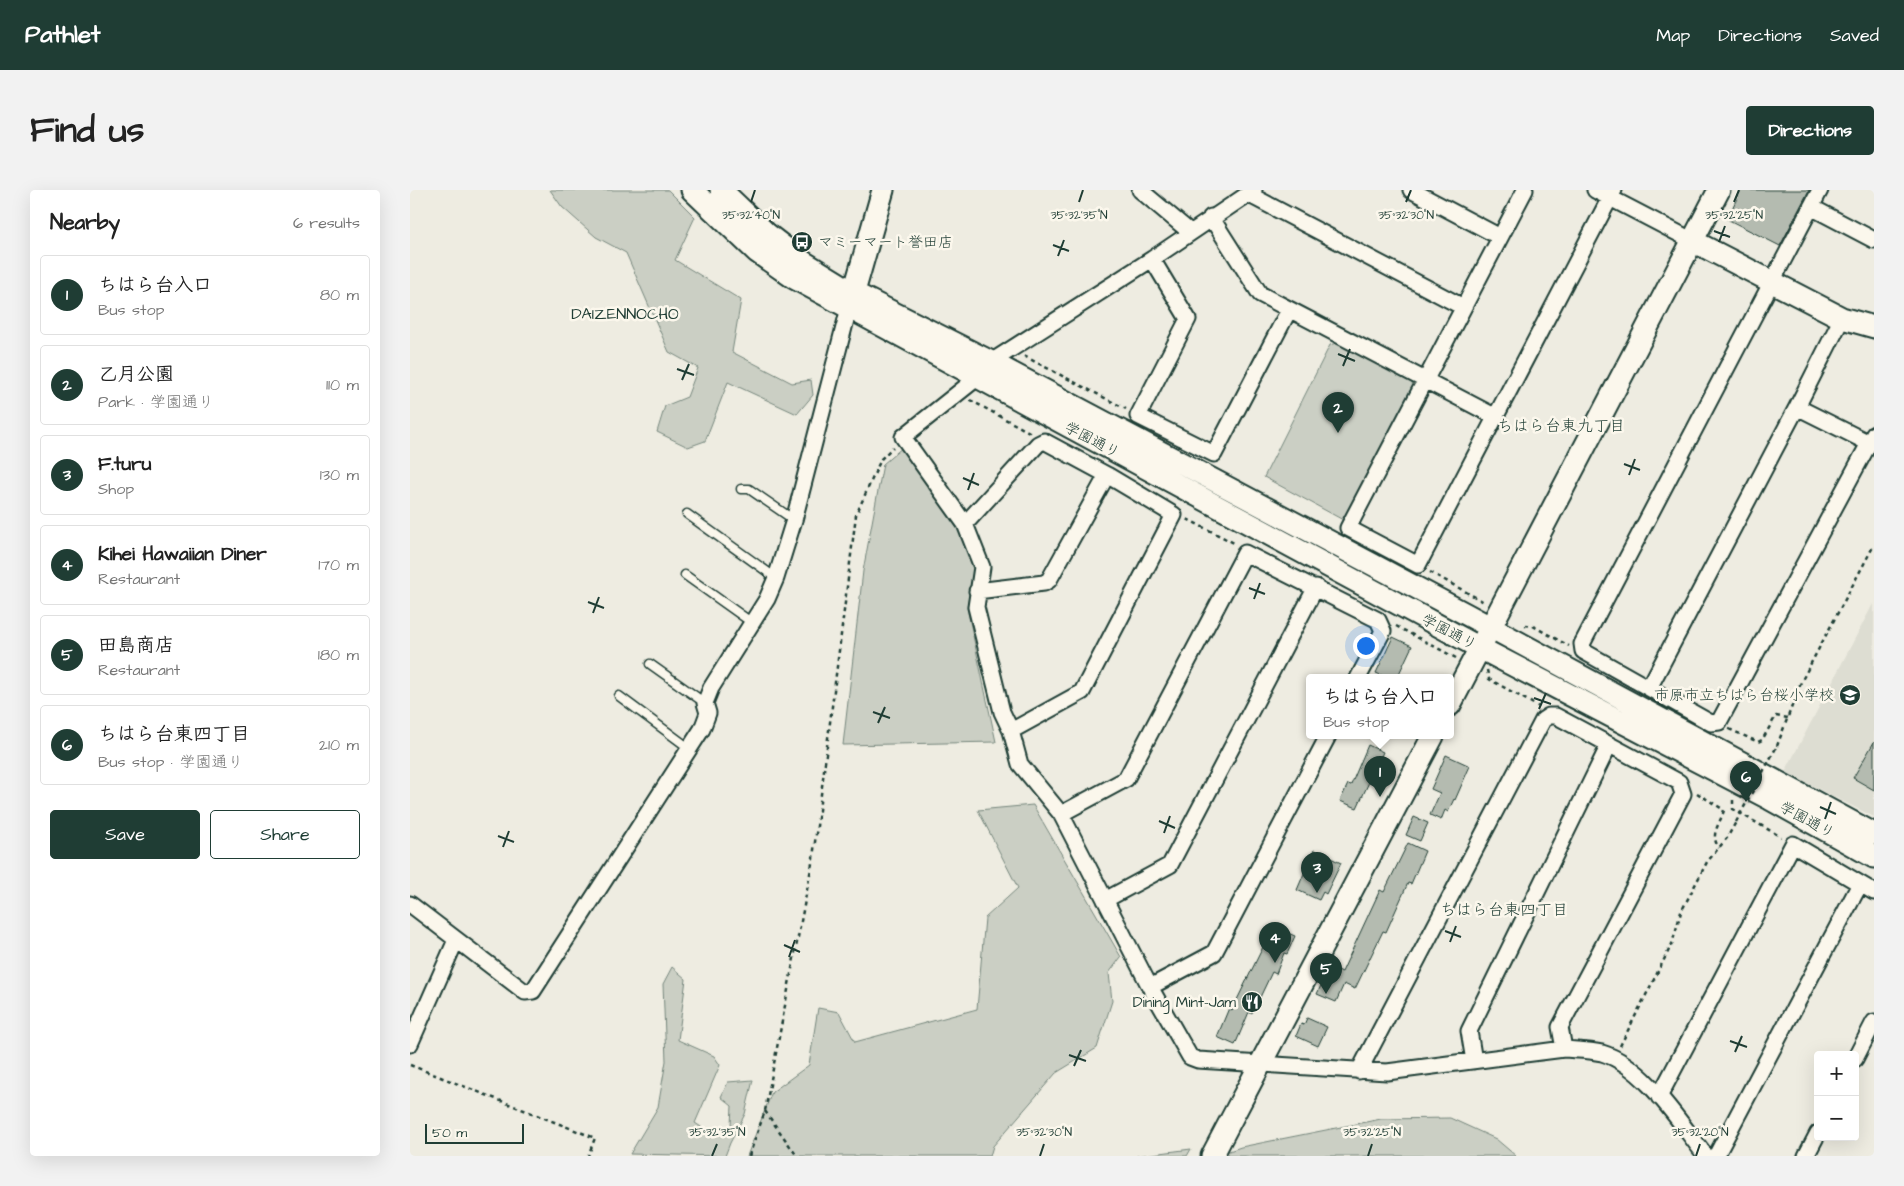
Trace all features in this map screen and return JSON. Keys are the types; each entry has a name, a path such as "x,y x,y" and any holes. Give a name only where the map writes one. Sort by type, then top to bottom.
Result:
{"street":[{"path":"692,190 757,252 794,278 852,301 984,370"},
{"path":"721,190 767,234 852,301"},
{"path":"410,904 525,992 533,991 702,729 708,713 704,703 767,599 776,578 794,520 883,190"},
{"path":"1140,190 1190,232"},
{"path":"1411,190 1500,237"},
{"path":"1524,190 1348,528 1418,565 1612,194"},
{"path":"1595,190 1612,194 1693,241 1842,318 1874,328"},
{"path":"1454,699 1502,621 1719,190"},
{"path":"1797,407 1872,438 1719,722 1711,723 1583,651 1582,647 1637,536 1820,190"},
{"path":"1463,308 1251,192 1211,217 1152,259 1011,349 903,437 965,524 982,567 976,607 1002,712 1011,731 1020,764 1061,814 1150,987 1190,1057 1198,1060 1258,1065 1387,1072 1564,1049 1589,1050 1614,1058 1639,1075 1706,1156"},
{"path":"1811,207 1874,240"},
{"path":"1211,217 1260,294 1496,417"},
{"path":"1152,259 1188,319 1138,416 1214,454 1288,310"},
{"path":"1649,688 1842,318"},
{"name":"学園通り","path":"984,370 1043,391 1502,621 1874,834"},
{"name":"学園通り","path":"984,370 1025,404 1479,661 1770,799 1874,857"},
{"path":"965,524 1038,444 1044,441 1108,475 1174,515 1082,692 1011,731"},
{"path":"977,591 1044,583 1049,580 1108,475"},
{"path":"1061,814 1126,779 1245,553 1378,620 1383,631 1360,674"},
{"path":"1106,900 1170,865 1316,588"},
{"path":"1359,1071 1543,720 1550,716 1556,716 1679,782 1683,794 1560,1027 1564,1049"},
{"path":"1150,987 1214,953 1326,739"},
{"path":"1212,1156 1258,1065 1431,739"},
{"path":"1474,1061 1470,1031 1609,745"},
{"path":"1659,1097 1793,844 1874,892"},
{"path":"1716,1156 1860,884"},
{"path":"410,1044 456,940"},
{"path":"1859,1051 1874,1022"},
{"path":"1806,1156 1814,1141"}],"lane":[{"path":"741,489 749,489 794,520"},
{"path":"687,514 776,578"},
{"path":"685,575 752,622"},
{"path":"650,664 704,703"},
{"path":"619,696 689,748"}],"path":[{"path":"1011,349 1138,416"},
{"path":"958,393 1044,441"},
{"path":"749,1156 765,1111 813,858 856,515 881,459 903,437"},
{"path":"1174,515 1182,516 1241,546 1245,553"},
{"path":"1614,1058 1672,944 1681,912 1707,862 1736,822 1777,746 1801,682 1874,545"},
{"path":"1418,565 1502,621 1533,626 1572,647 1582,647"},
{"path":"1380,625 1396,626 1479,661 1489,679 1545,711 1550,716"},
{"path":"1719,722 1726,728 1758,742 1762,740 1776,716 1788,718"},
{"path":"1681,788 1692,791 1724,810 1713,835 1714,841 1719,848"},
{"path":"1733,800 1733,809 1793,844"},
{"path":"410,1065 596,1138 588,1156"},
{"path":"765,1111 797,1156"}],"shaded area":[{"path":"550,190 668,190 695,217 675,260 741,300 732,352 792,383 811,380 813,395 797,414 728,382 705,441 688,447 657,432 665,406 687,397 698,368 669,352 626,253 596,237 562,207"},
{"path":"1336,343 1412,382 1413,389 1345,521 1264,477 1330,345"},
{"path":"903,447 958,523 974,567 967,608 996,742 843,745 863,571 883,464"},
{"name":"市原市立ちはら台桜小学校","path":"1874,602 1874,817 1785,772"},
{"path":"1033,805 1121,957 1109,973 1112,1001 1097,1048 1056,1073 993,1146 990,1156 747,1156 772,1092 809,1065 818,1008 839,1012 855,1042 977,1009 985,918 1018,888 978,810"},
{"path":"672,967 686,979 678,1040 714,1056 720,1065 695,1123 715,1136 731,1125 732,1106 721,1097 728,1082 753,1080 745,1114 725,1156 630,1154 658,1107 666,1061 663,984"},
{"path":"1450,1118 1496,1139 1516,1156 1214,1156 1241,1147 1381,1119"},
{"path":"1191,1149 1187,1156 1137,1156"}],"building":[{"path":"1741,190 1809,190 1780,246 1727,219"},
{"path":"1393,637 1412,646 1399,674 1376,673"},
{"path":"1874,742 1874,790 1853,778"},
{"path":"1368,745 1383,752 1357,808 1340,801 1348,784 1351,785"},
{"path":"1446,755 1470,766 1455,800 1448,812 1445,810 1441,820 1430,815 1440,793 1431,789"},
{"path":"1414,817 1428,823 1420,841 1406,835"},
{"path":"1408,843 1425,851 1411,884 1408,883 1386,932 1383,931 1355,989 1344,984 1336,1002 1317,994 1324,979 1333,983 1338,970 1342,972 1380,890 1384,892"},
{"path":"1314,850 1341,863 1326,894 1323,892 1319,900 1297,890"},
{"path":"1278,929 1295,936 1287,954 1284,953 1276,974 1272,972 1252,1014 1249,1012 1235,1045 1217,1037 1229,1008 1232,1010 1263,947 1269,950"},
{"path":"1307,1018 1327,1027 1318,1046 1296,1036 1301,1024 1304,1025"}],"place":[{"name":"マミーマート誉田店","path":"802,242"},
{"name":"乙月公園","path":"1338,433"},
{"name":"市原市立ちはら台桜小学校","path":"1850,695"},
{"name":"ちはら台入口","path":"1380,797"},
{"name":"ちはら台東四丁目","path":"1746,802"},
{"name":"F.turu","path":"1317,893"},
{"name":"Kihei Hawaiian Diner","path":"1275,963"},
{"name":"田島商店","path":"1326,994"},
{"name":"Dining Mint-Jam","path":"1252,1002"}],"district":[{"name":"DAIZENNOCHO","path":"625,314"},
{"name":"ちはら台東九丁目","path":"1561,426"},
{"name":"ちはら台東四丁目","path":"1504,910"}]}
